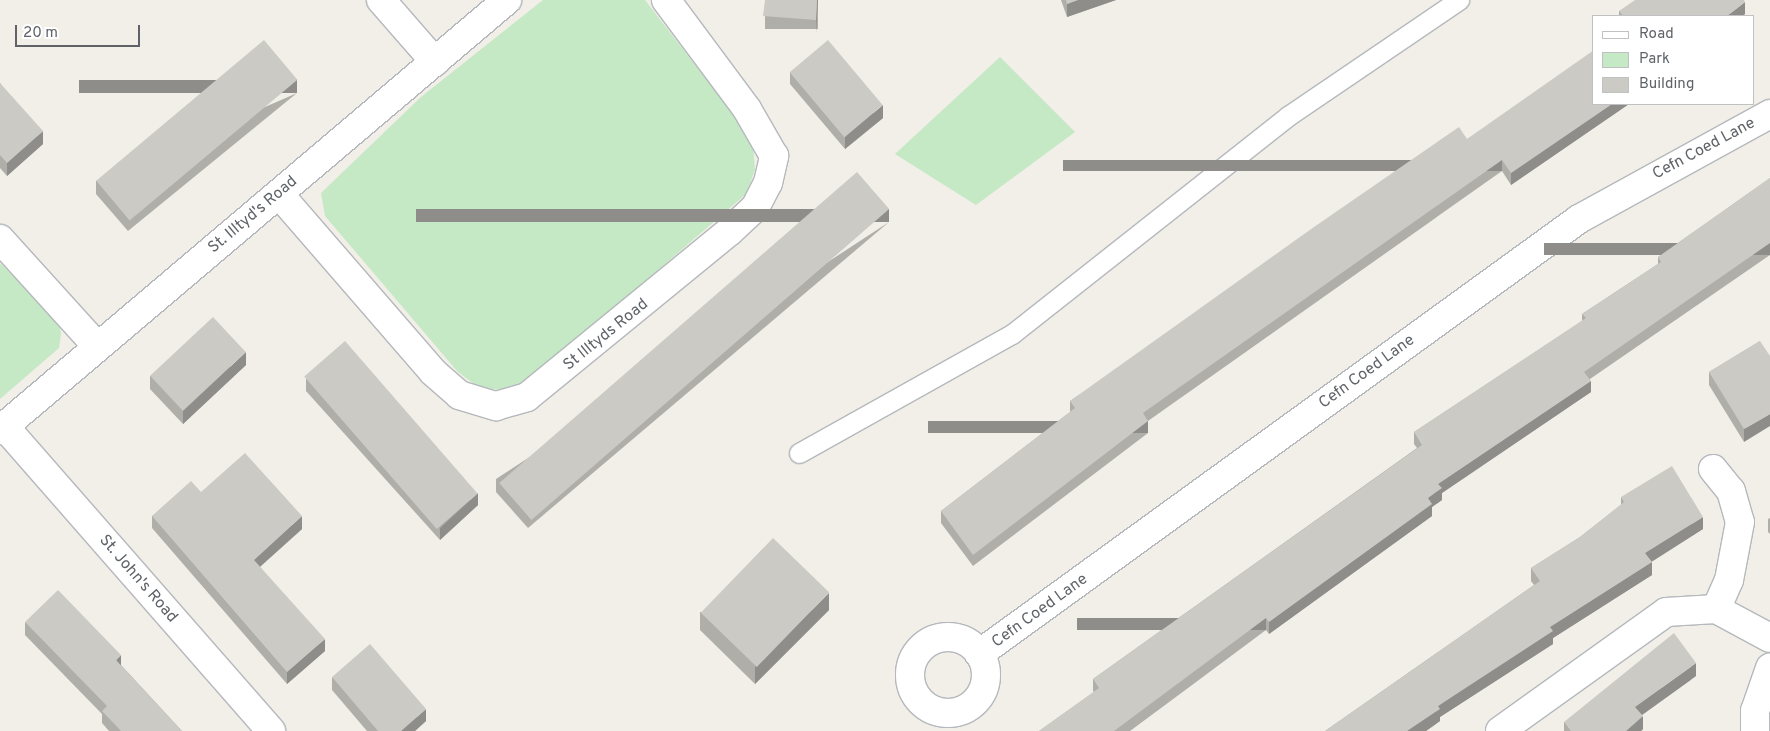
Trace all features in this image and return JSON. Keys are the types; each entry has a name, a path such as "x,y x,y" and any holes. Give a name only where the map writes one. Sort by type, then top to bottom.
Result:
{"street":[{"path":"381,0 435,62"},
{"name":"St. Illtyd's Road","path":"2,429 97,346 507,0"},
{"name":"St Illtyds Road","path":"279,194 433,372 459,395 496,406 527,397 756,208 768,183 774,156 747,109 666,0"},
{"name":"Cefn Coed Lane","path":"980,654 1579,219 1770,114"},
{"path":"0,239 97,346"},
{"name":"St. John's Road","path":"2,429 271,731"},
{"path":"1713,468 1730,491 1740,522 1729,580 1716,609"},
{"path":"1500,731 1666,612 1716,609 1770,638"},
{"path":"1755,731 1755,711 1770,668"}],"lane":[{"path":"799,453 1012,334 1288,116 1459,0"}],"green space":[{"path":"543,0 645,0 730,110 753,146 755,170 746,194 533,378 505,390 479,388 457,371 325,216 321,193 421,97"},
{"path":"1000,57 1075,132 976,205 895,154"},
{"path":"0,263 59,321 61,334 59,348 0,399"}],"building":[{"path":"765,0 817,0 816,20 763,16"},
{"path":"1066,0 1078,0 1067,4"},
{"path":"1635,0 1744,0 1745,2 1728,15 1622,15 1619,11"},
{"path":"264,40 297,80 130,221 96,181"},
{"path":"828,40 883,105 844,137 790,72"},
{"path":"1592,51 1592,105 1611,105 1511,173 1502,160 1143,413 1148,421 973,555 941,511 1075,408 1070,401 1314,227 1459,127 1467,139"},
{"path":"0,83 43,131 7,163 0,155"},
{"path":"857,172 889,209 531,520 499,483"},
{"path":"1770,178 1770,243 1584,372 1591,381 1438,484 1442,488 1428,498 1432,504 1269,622 1266,618 1114,731 1039,731 1099,688 1093,679 1422,445 1414,432 1586,318 1582,314 1661,262 1658,257"},
{"path":"213,317 246,352 183,411 150,376"},
{"path":"345,341 478,493 437,529 304,376"},
{"path":"1760,341 1770,356 1770,414 1744,429 1709,372"},
{"path":"245,453 302,516 254,560 325,639 287,672 152,516 191,481 201,492"},
{"path":"1672,466 1703,517 1645,553 1652,562 1550,627 1553,631 1438,706 1440,709 1407,731 1325,731 1540,581 1531,568 1580,537 1624,502 1621,497"},
{"path":"773,538 829,592 757,667 701,613"},
{"path":"58,590 121,655 116,660 182,731 121,731 102,711 107,706 25,622"},
{"path":"1674,633 1696,663 1635,707 1643,716 1626,731 1571,731 1564,722"},
{"path":"370,644 426,709 401,731 378,731 332,677"}]}
